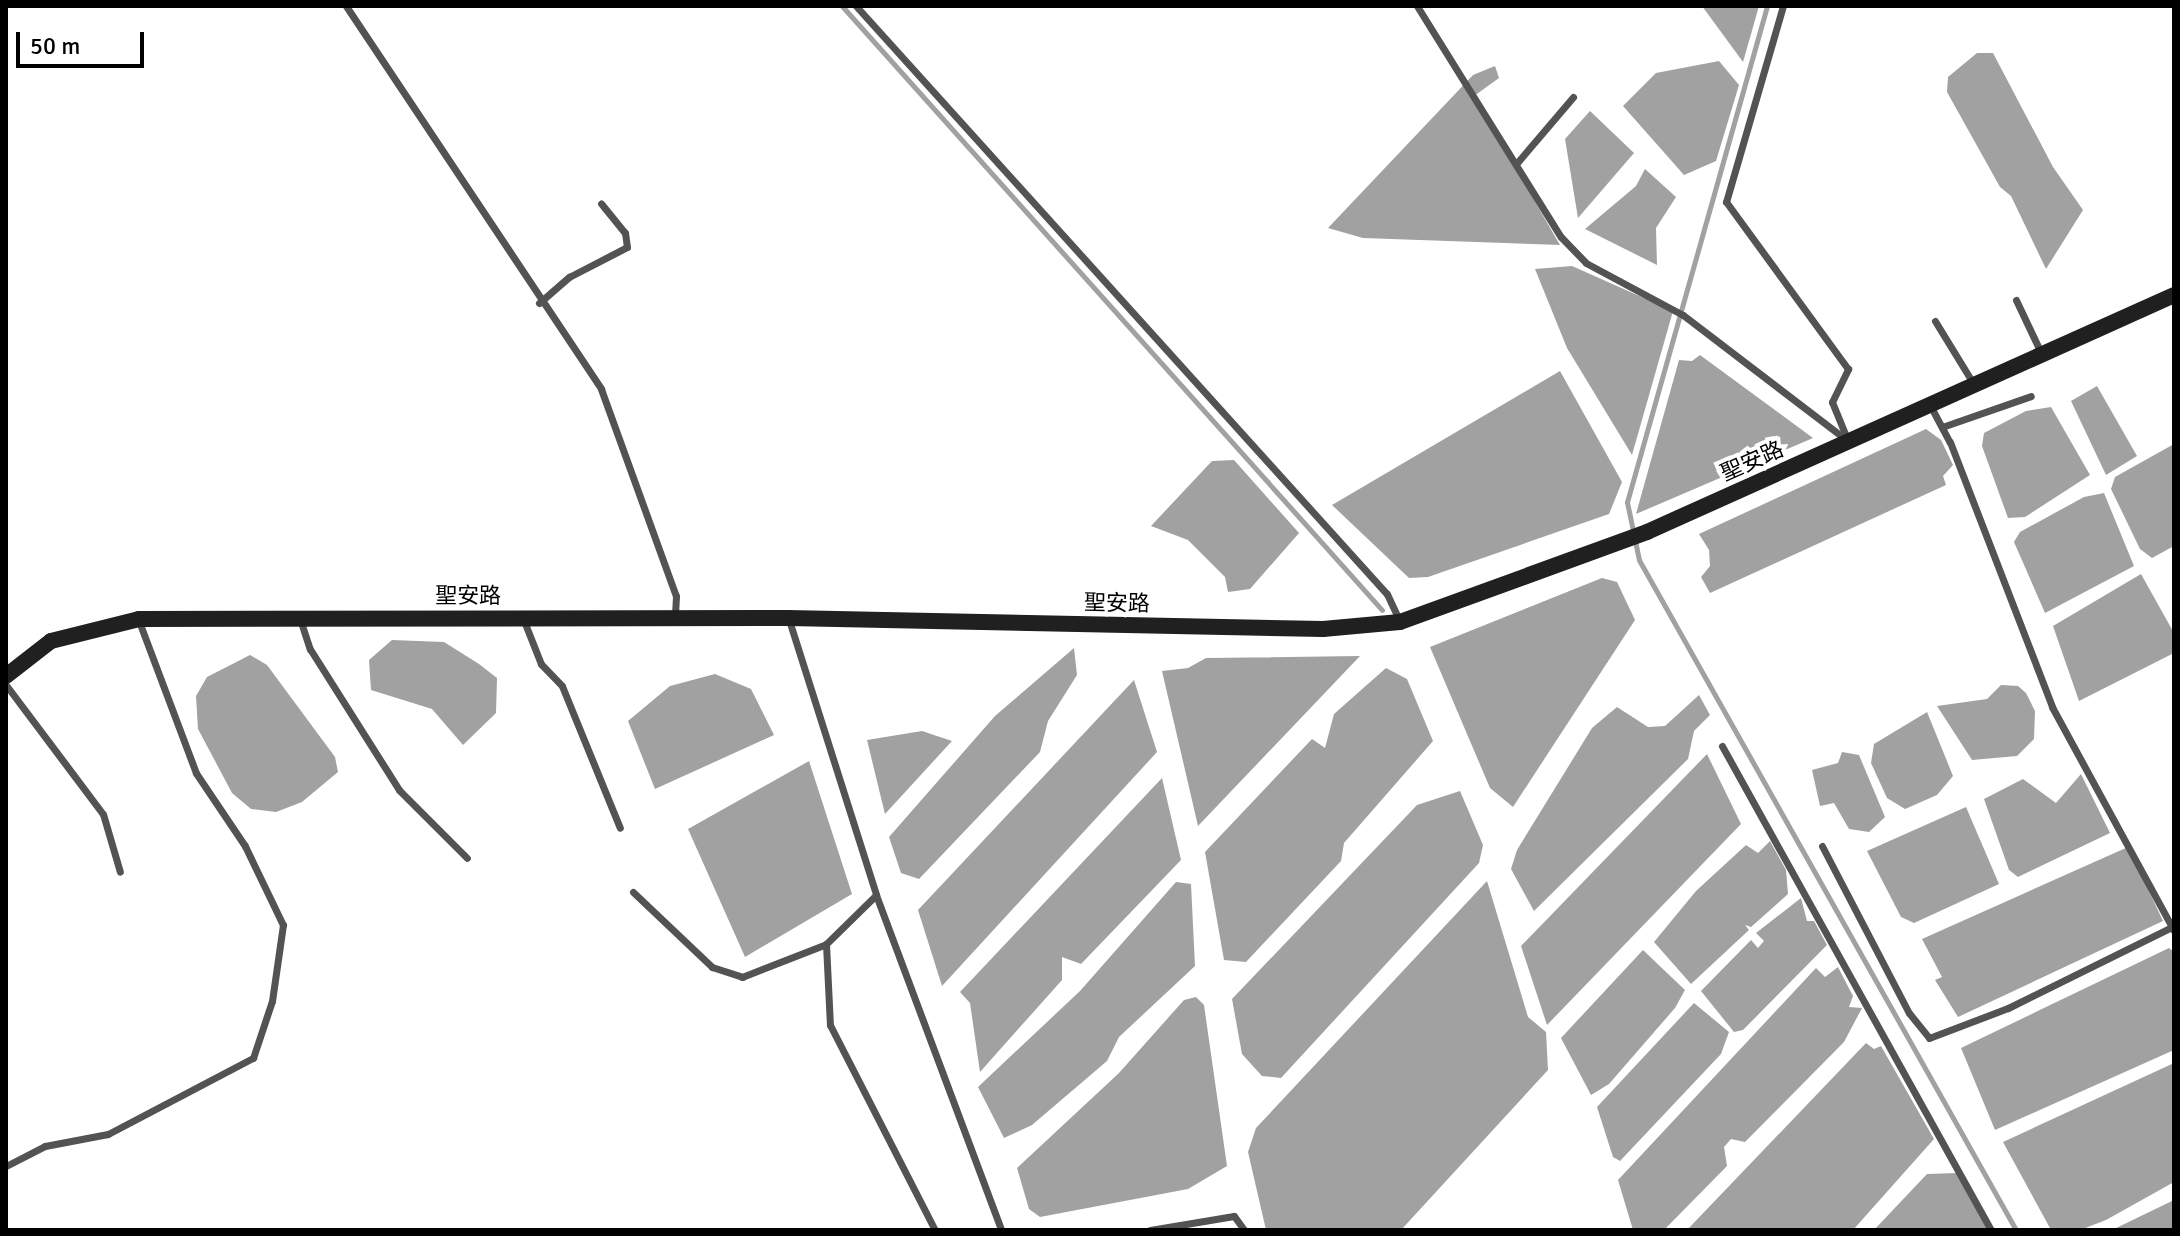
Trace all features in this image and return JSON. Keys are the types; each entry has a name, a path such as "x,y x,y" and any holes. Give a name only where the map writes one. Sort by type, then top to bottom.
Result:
{"street":[{"name":"聖安路","path":"6,676 51,641 139,619 788,618 1323,629 1400,622 1647,532 2174,295"}],"lane":[{"path":"346,6 539,303 601,389 676,596 675,618"},
{"path":"856,6 1387,594 1400,622"},
{"path":"1417,6 1561,237 1586,263 1683,315 1848,441"},
{"path":"1783,6 1726,202 1848,369 1832,402 1848,441"},
{"path":"1516,164 1573,97"},
{"path":"539,303 569,277 627,247 625,233 601,203"},
{"path":"2016,300 2042,355"},
{"path":"1935,321 1974,385"},
{"path":"1942,427 2031,396"},
{"path":"1822,846 1909,1013 1929,1038 2008,1008 2173,929 2052,707 1942,427 1930,405"},
{"path":"299,618 310,649 399,790 467,858"},
{"path":"523,618 541,664 562,686 620,828"},
{"path":"788,618 876,895 1001,1230"},
{"path":"6,1166 45,1146 108,1134 253,1058 272,1001 283,925 245,846 196,773 139,619"},
{"path":"6,685 103,814 120,872"},
{"path":"1722,746 1991,1230"},
{"path":"633,892 712,967 742,977 826,944 876,895"},
{"path":"826,944 830,1025 935,1230"},
{"path":"1150,1230 1234,1216 1244,1230"}],"shaded area":[{"path":"1702,6 1759,6 1743,62"},
{"path":"1977,53 1993,53 2053,167 2083,210 2046,269 2011,196 2000,187 1947,92 1948,77"},
{"path":"1719,61 1739,85 1716,161 1684,175 1623,106 1656,73"},
{"path":"1495,66 1499,78 1474,96 1560,245 1363,238 1328,228 1473,75"},
{"path":"1590,111 1634,153 1578,218 1565,139"},
{"path":"1645,169 1676,197 1656,228 1657,265 1585,229 1636,186"},
{"path":"1572,266 1673,311 1632,455 1567,348 1535,269"},
{"path":"1700,355 1813,438 1636,514 1679,360 1692,361"},
{"path":"1560,371 1622,482 1609,514 1428,577 1409,578 1332,505"},
{"path":"2097,386 2137,456 2106,475 2071,401"},
{"path":"2051,407 2090,475 2025,517 2008,518 1982,446 1984,433 2026,411"},
{"path":"1926,429 1941,440 1953,465 1943,476 1946,485 1710,593 1701,577 1710,566 1709,550 1699,534"},
{"path":"2174,444 2174,546 2152,558 2140,549 2111,489 2115,477"},
{"path":"1234,460 1299,533 1250,589 1228,592 1225,577 1188,540 1151,526 1212,461"},
{"path":"2104,493 2134,566 2045,613 2014,542 2020,532 2084,497"},
{"path":"2141,574 2174,633 2174,653 2079,701 2053,626"},
{"path":"1602,578 1617,582 1635,620 1513,807 1490,788 1430,647"},
{"path":"392,640 444,642 479,664 497,678 496,713 463,745 432,709 371,690 369,660"},
{"path":"1074,648 1077,675 1048,721 1040,752 919,879 901,873 889,837 995,716"},
{"path":"250,655 267,665 335,757 338,772 302,802 276,812 251,809 232,793 198,729 196,696 207,677"},
{"path":"1360,656 1198,826 1162,671 1188,668 1206,658"},
{"path":"1386,668 1407,679 1433,741 1344,843 1341,861 1246,962 1224,960 1205,852 1312,739 1325,748 1334,714"},
{"path":"715,674 751,689 774,735 655,789 628,721 670,686"},
{"path":"1134,680 1157,752 942,986 918,910"},
{"path":"2001,685 2018,686 2026,693 2035,711 2034,739 2017,756 1972,760 1937,706 1987,699"},
{"path":"1699,695 1710,715 1694,731 1688,759 1534,911 1511,869 1517,850 1592,728 1617,707 1648,727 1665,726"},
{"path":"1927,712 1953,776 1937,795 1905,809 1887,798 1871,763 1874,744"},
{"path":"922,731 952,741 885,814 867,740"},
{"path":"1842,752 1859,755 1885,817 1869,832 1849,829 1834,803 1820,806 1812,770 1838,763"},
{"path":"1707,754 1741,824 1547,1025 1521,946"},
{"path":"809,761 852,894 745,957 688,829"},
{"path":"2081,774 2110,833 2018,877 2009,870 1984,799 2023,779 2056,803"},
{"path":"1162,778 1181,860 1081,964 1062,957 1062,980 980,1072 970,1003 960,992"},
{"path":"1460,791 1483,845 1479,863 1281,1078 1262,1076 1242,1054 1232,999 1417,805"},
{"path":"1966,807 1999,884 1914,923 1901,917 1867,851"},
{"path":"1770,841 1786,870 1788,894 1751,927 1745,925 1749,930 1691,984 1654,942 1696,891 1746,845 1758,853"},
{"path":"2128,847 2163,921 1958,1017 1935,980 1942,977 1922,939"},
{"path":"1487,881 1528,1017 1546,1032 1548,1070 1401,1230 1266,1230 1248,1152 1256,1128"},
{"path":"1176,882 1191,884 1195,966 1119,1037 1107,1061 1032,1125 1004,1138 978,1087 1080,991"},
{"path":"1801,898 1807,921 1814,921 1827,945 1743,1030 1734,1032 1701,991 1751,940 1758,948 1764,941 1756,933"},
{"path":"2169,948 2174,952 2174,1050 1995,1130 1961,1048"},
{"path":"1643,950 1685,990 1675,1008 1609,1084 1591,1095 1561,1038"},
{"path":"1838,967 1853,996 1849,1007 1862,1008 1844,1042 1745,1142 1731,1139 1724,1147 1727,1166 1664,1230 1633,1230 1618,1180 1816,968 1825,977"},
{"path":"1196,997 1204,1005 1227,1166 1188,1189 1040,1217 1029,1209 1017,1168 1119,1073 1184,1000"},
{"path":"1694,1003 1729,1032 1721,1054 1620,1161 1613,1157 1597,1107"},
{"path":"1866,1043 1874,1049 1881,1046 1934,1139 1853,1230 1687,1230"},
{"path":"2174,1063 2174,1182 2106,1220 2080,1230 2051,1230 2003,1142"},
{"path":"1957,1173 1990,1230 1874,1230 1927,1174"},
{"path":"2174,1200 2174,1230 2112,1230"}],"waterway":[{"path":"842,6 1382,610"},
{"path":"1767,6 1627,502 1639,560 2016,1230"}]}
